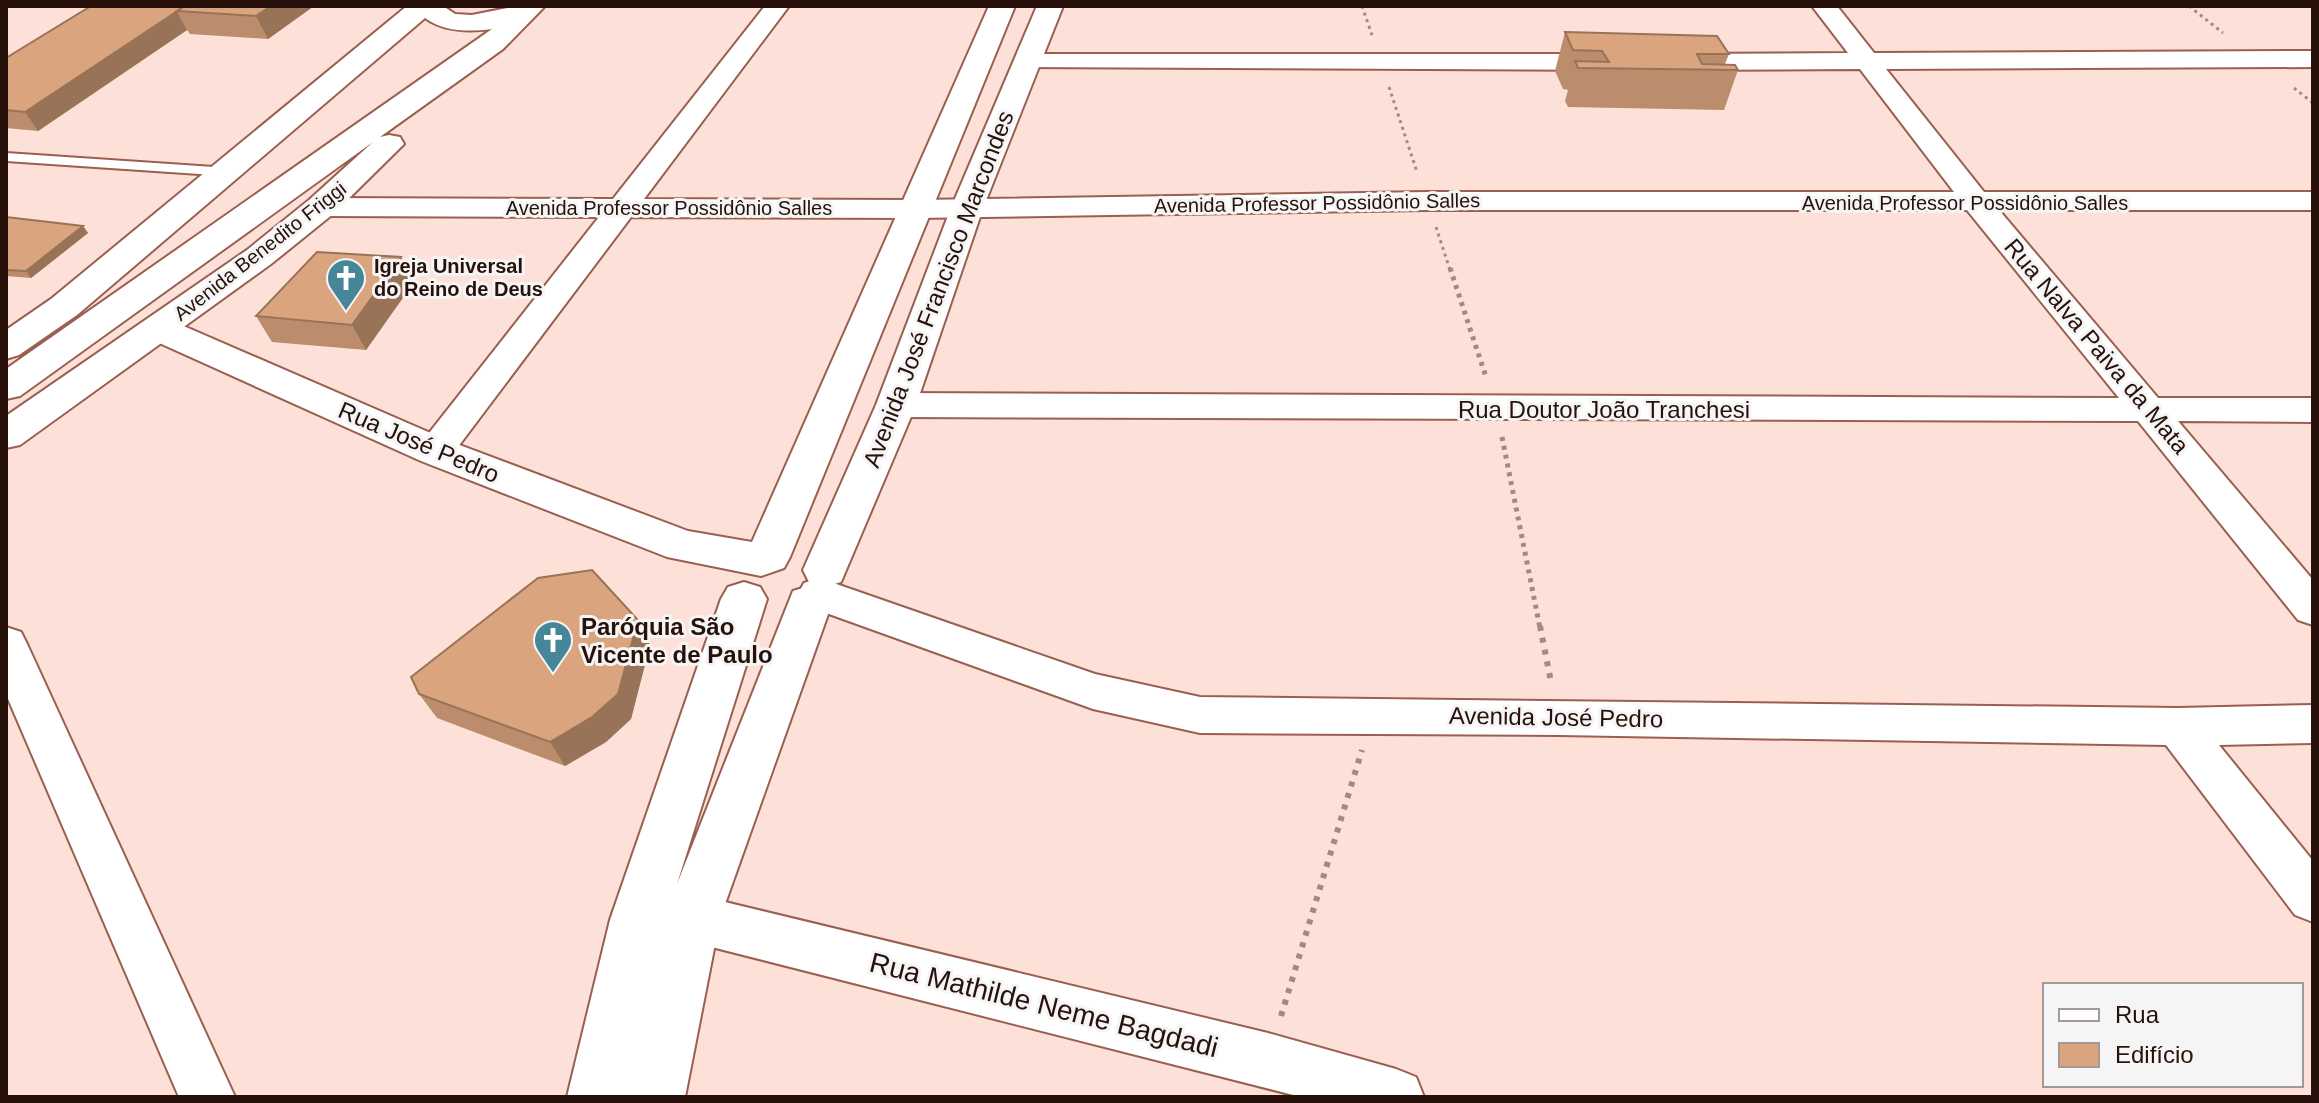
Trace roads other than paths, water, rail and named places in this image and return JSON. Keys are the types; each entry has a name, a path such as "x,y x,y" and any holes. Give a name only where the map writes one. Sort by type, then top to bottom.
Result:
{"street":[{"path":"6,347 64,307 425,6 444,19 464,23 527,10"},
{"path":"435,451 777,6"},
{"name":"Avenida José Francisco Marcondes","path":"598,1097 638,920 753,576 917,209 1002,6"},
{"name":"Avenida José Francisco Marcondes","path":"654,1097 692,918 817,589 896,405 967,208 1050,6"},
{"name":"Rua Nalva Paiva da Mata","path":"1824,6 1978,204 2313,609"},
{"name":"Avenida Benedito Friggi","path":"6,435 159,329 321,207 527,10"},
{"name":"Avenida Benedito Friggi","path":"6,387 493,43"},
{"path":"1027,62 2313,59"},
{"name":"Avenida Professor Possidônio Salles","path":"321,207 917,209 1427,201 1978,204 2313,201"},
{"path":"6,339 64,307"},
{"name":"Rua José Pedro","path":"159,329 435,451 753,576 751,607 779,614 817,589"},
{"name":"Rua Doutor João Tranchesi","path":"896,405 2313,410"},
{"name":"Avenida José Pedro","path":"817,589 1093,691 1200,715 1559,717 2178,727 2313,724"},
{"path":"6,644 207,1097"},
{"path":"2178,727 2313,899"},
{"name":"Rua Mathilde Neme Bagdadi","path":"692,918 1268,1060 1396,1097"}],"lane":[{"path":"6,157 229,172"}],"place":[{"name":"Igreja Universal do Reino de Deus","path":"346,312"},
{"name":"Paróquia São Vicente de Paulo","path":"553,674"}]}
